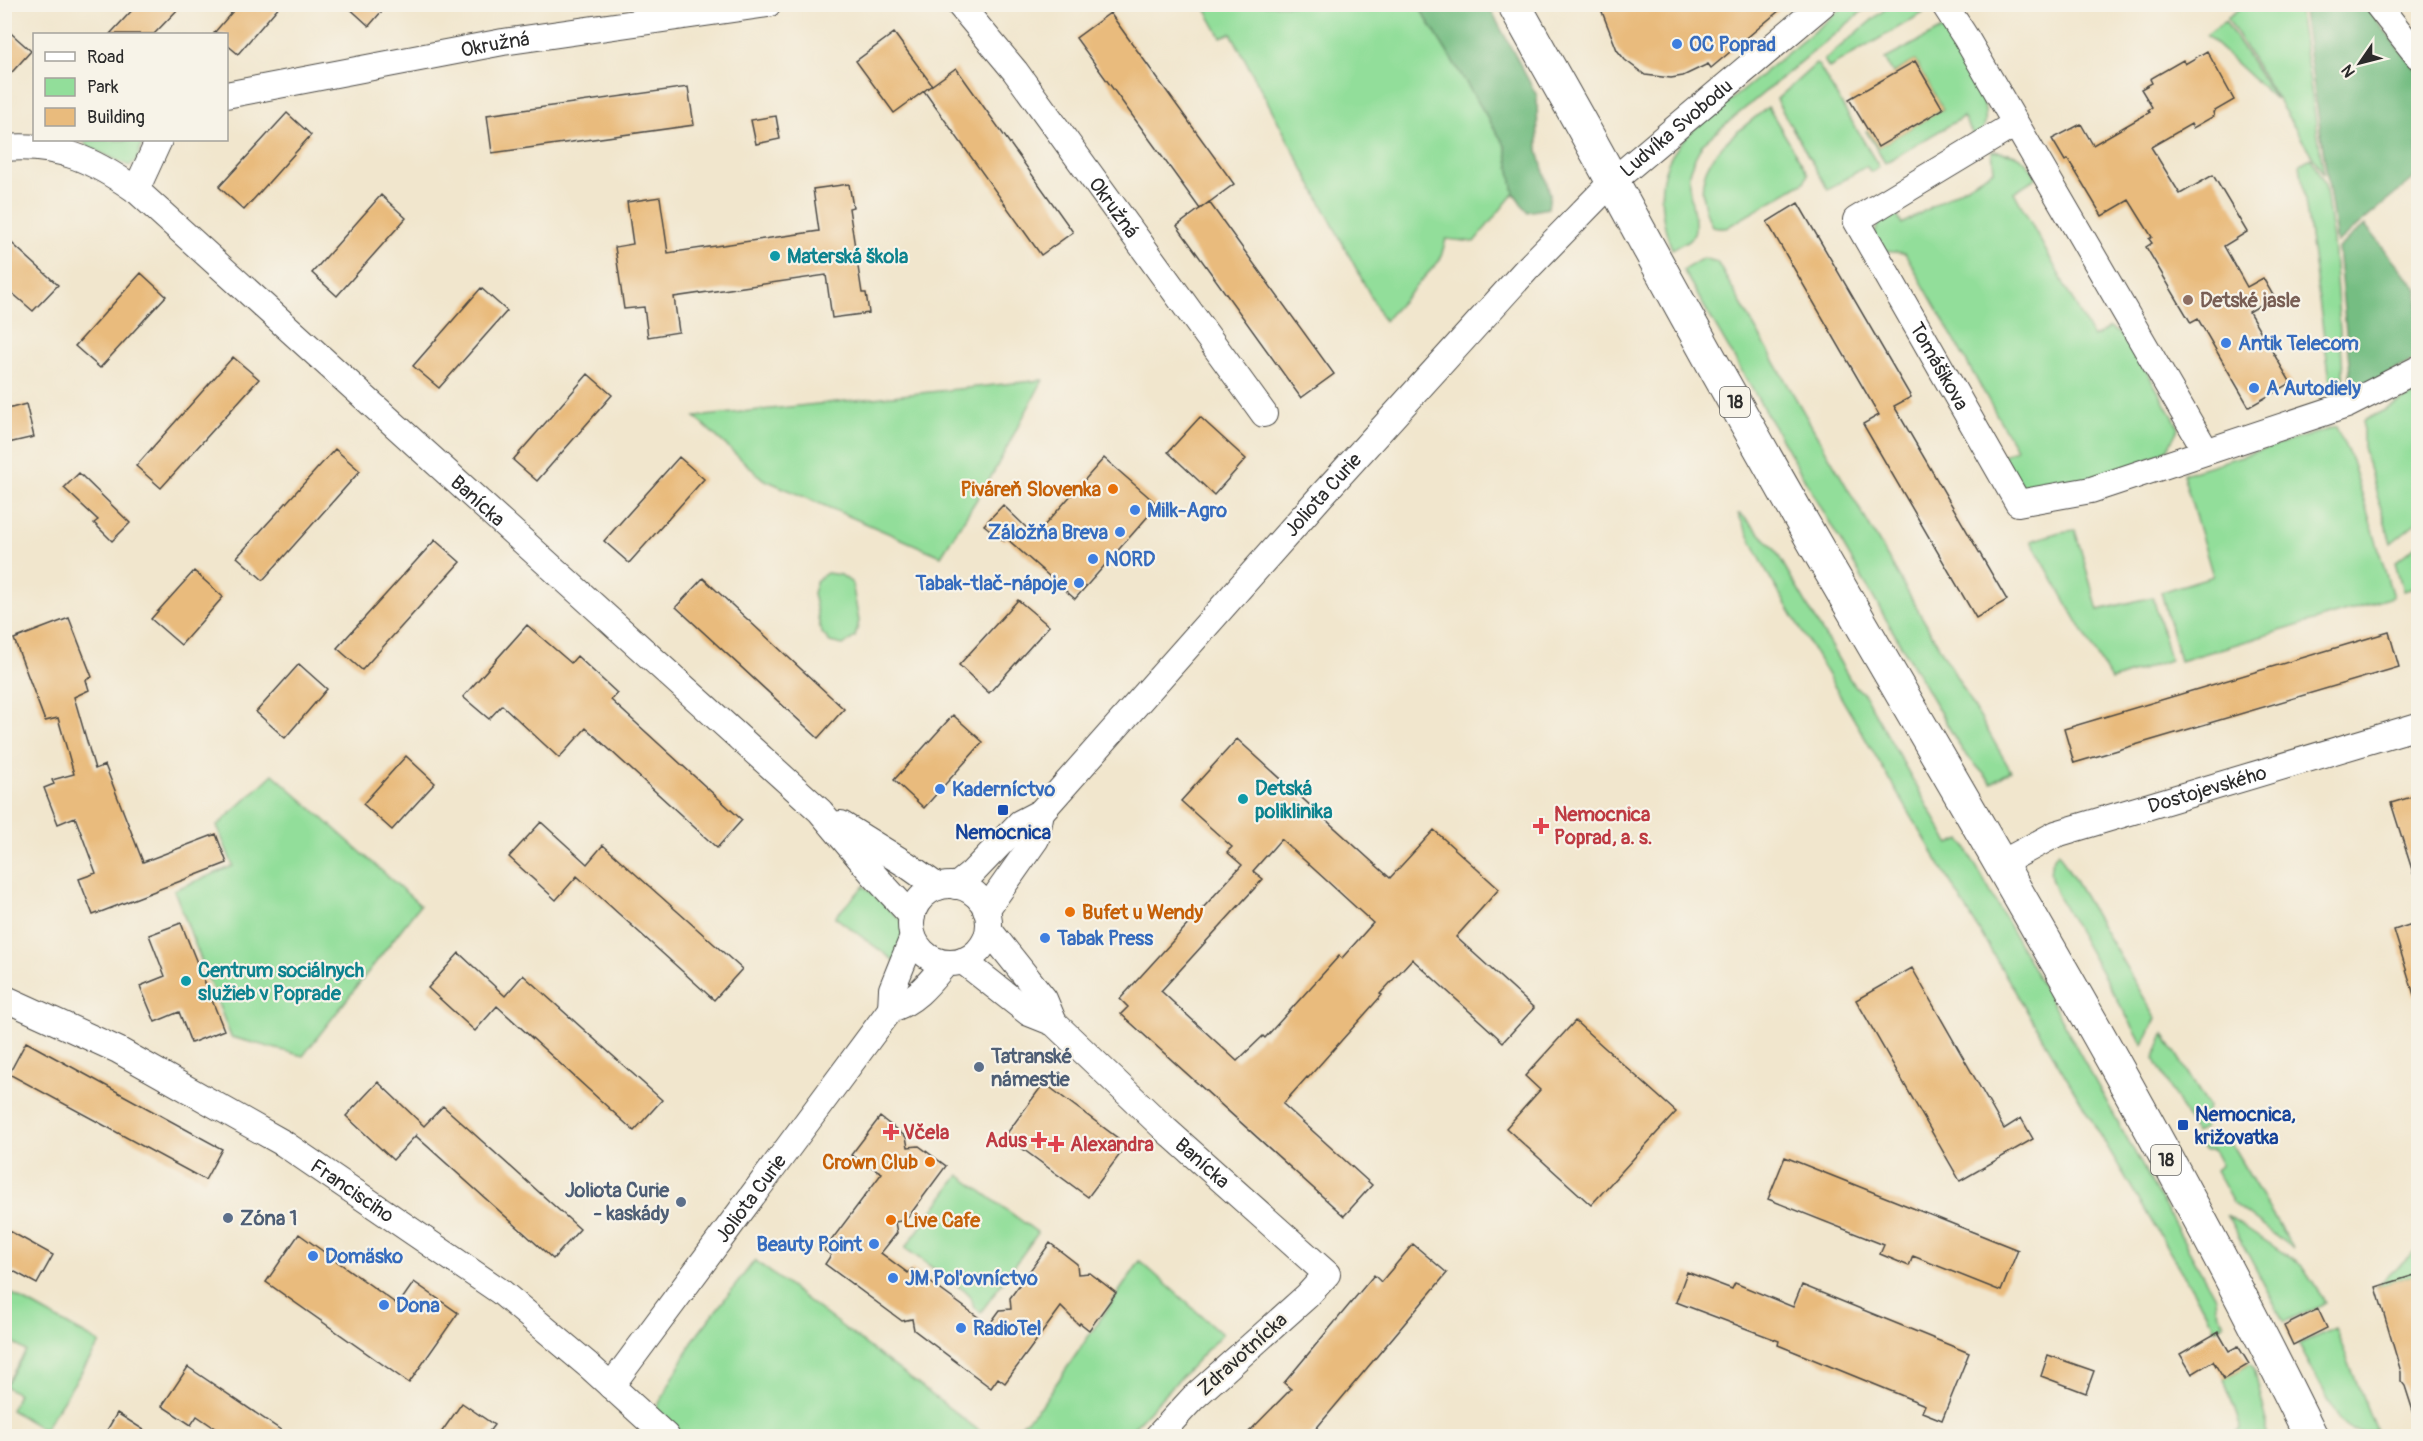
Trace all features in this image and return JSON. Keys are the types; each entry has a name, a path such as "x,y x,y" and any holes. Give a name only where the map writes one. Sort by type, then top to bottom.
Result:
{"main road":[{"name":"18","path":"1514,4 1659,269 1778,479 2002,863 2235,1285 2311,1437"}],"street":[{"name":"Okružná","path":"228,94 503,42 768,4"},
{"name":"Okružná","path":"959,4 1015,71 1264,414"},
{"name":"Ludvíka Svobodu","path":"1613,182 1822,4"},
{"path":"1944,4 2206,451"},
{"path":"2377,4 2418,56"},
{"name":"Tomášikova","path":"2015,124 1856,220 2019,503 2091,490 2347,405 2418,369"},
{"path":"4,148 54,144 136,190 159,141"},
{"name":"Joliota Curie","path":"947,886 972,873 1020,823 1041,812 1336,479 1526,270 1613,182"},
{"name":"Banícka","path":"136,190 820,811 913,926"},
{"name":"Dostojevského","path":"2002,863 2056,834 2418,726"},
{"name":"Banícka","path":"820,811 907,865 947,886"},
{"name":"Joliota Curie","path":"987,920 1036,839 1041,812"},
{"path":"947,886 974,894 987,920 980,949 954,962 935,960 926,955 913,926 916,905 922,897 947,886"},
{"name":"Banícka","path":"987,920 1044,999 1054,1023"},
{"name":"Joliota Curie","path":"611,1386 891,1009 892,989 913,926"},
{"name":"Joliota Curie","path":"891,1009 907,1004 954,962"},
{"name":"Banícka","path":"954,962 1029,1013 1054,1023 1166,1130 1327,1274"},
{"name":"Francisciho","path":"4,998 118,1050 271,1135 501,1292 611,1386 666,1437"},
{"name":"Zdravotnícka","path":"1158,1437 1193,1398 1307,1296 1327,1274"}],"green space":[{"path":"1847,4 1870,5 1703,143 1689,173 1689,188 1695,221 1694,233 1688,241 1672,249 1665,229 1661,195 1664,173 1674,152 1701,123"},
{"path":"2246,4 2298,5 2324,175 2227,18"},
{"path":"1203,5 1418,5 1506,147 1514,193 1474,242 1446,239 1440,260 1384,321 1231,33 1221,37"},
{"path":"1418,5 1488,5 1537,96 1538,151 1550,194 1548,208 1527,212 1514,193 1506,147"},
{"path":"1890,5 1922,5 1925,8 1923,13 1829,68 1824,60"},
{"path":"2302,5 2364,5 2418,71 2418,175 2337,243"},
{"path":"2225,21 2276,100 2206,35"},
{"path":"1942,29 1957,47 1973,74 1983,104 1985,116 1983,128 1975,138 1963,117 1885,163 1866,131 1868,130 1878,147 1943,109 1915,61 1893,73 1885,59"},
{"path":"1816,64 1879,167 1871,172 1866,166 1828,190 1776,100"},
{"path":"1768,107 1808,174 1804,182 1726,228 1712,226 1704,205 1702,187 1706,171 1713,157 1724,144"},
{"path":"84,141 143,141 137,160 129,166 88,147"},
{"path":"1992,151 2019,156 2037,177 2014,192 2093,337 2110,328 2128,339 2179,427 2167,450 2130,468 2029,495 1999,458 2016,449 1905,253 1882,251 1874,237 1881,213 1895,212 1902,224 1994,170"},
{"path":"2311,158 2325,185 2333,241 2344,384 2331,387 2300,164"},
{"path":"2365,225 2418,290 2418,358 2352,393 2338,248"},
{"path":"1703,258 1717,262 2011,771 1992,783 1962,750 1683,270"},
{"path":"1043,380 992,475 941,556 763,479 695,417"},
{"path":"2414,395 2418,403 2418,521 2391,543 2363,447 2363,421"},
{"path":"2336,427 2352,461 2393,597 2180,661 2161,592 2213,576 2183,474"},
{"path":"1738,514 1741,514 1774,548 1852,683 1864,694 1947,840 1950,844 1961,839 2215,1297 2216,1308 2224,1323 2216,1330 1769,576"},
{"path":"2075,530 2098,610 2153,597 2170,660 2111,680 2031,541"},
{"path":"2418,544 2418,587 2403,591 2395,562"},
{"path":"827,573 841,575 852,583 859,621 855,637 843,645 830,642 821,632 813,593 817,580"},
{"path":"273,774 420,905 303,1056 231,1037 174,890 233,866 217,826"},
{"path":"2058,852 2156,1018 2143,1045 2057,894 2050,873 2054,857"},
{"path":"864,886 907,926 896,962 835,917"},
{"path":"2164,1034 2208,1106 2204,1127 2195,1133 2154,1058"},
{"path":"2209,1137 2229,1141 2293,1249 2233,1203 2215,1170 2221,1165 2213,1150 2204,1150 2200,1142"},
{"path":"959,1175 1038,1233 981,1312 974,1307 969,1294 905,1248"},
{"path":"2227,1215 2301,1265 2326,1303 2284,1322"},
{"path":"2418,1248 2418,1274 2376,1287"},
{"path":"755,1260 986,1436 686,1436 656,1409 694,1339"},
{"path":"1140,1261 1222,1334 1125,1436 1011,1436 1043,1403"},
{"path":"5,1290 100,1343 44,1430 11,1410 18,1394 5,1386 26,1351 7,1339 5,1340"},
{"path":"2335,1328 2376,1431 2356,1431 2340,1421 2299,1345"},
{"path":"2249,1364 2254,1368 2266,1418 2266,1435 2233,1436 2241,1428 2224,1379"}],"building":[{"path":"138,4 183,4 155,33 111,33"},
{"path":"239,4 281,4 238,54 228,46 228,33 214,33"},
{"path":"345,4 388,4 369,26"},
{"name":"OC Poprad","path":"1599,4 1787,4 1711,68 1708,64 1683,76 1671,78 1645,75 1625,60 1617,50"},
{"path":"1110,13 1234,184 1200,209 1076,38"},
{"path":"4,27 31,51 4,81"},
{"path":"894,33 932,85 894,113 856,61"},
{"path":"2207,51 2234,100 2213,112 2214,116 2193,128 2191,124 2151,147 2180,194 2213,175 2247,232 2224,246 2247,287 2263,278 2274,297 2249,312 2291,383 2249,407 2198,319 2191,323 2146,247 2152,243 2149,239 2152,237 2129,200 2102,216 2068,159 2065,161 2052,139 2081,124 2093,145 2150,112 2148,110 2152,107 2141,89 2152,83 2150,79 2183,60 2185,64"},
{"path":"1915,61 1943,109 1878,147 1849,99"},
{"path":"956,68 1073,232 1041,255 924,91"},
{"path":"688,87 694,125 492,153 487,115"},
{"path":"287,113 311,135 244,210 219,187"},
{"path":"776,116 780,139 756,144 751,120"},
{"name":"Materská škola","path":"849,184 853,207 849,208 862,293 866,293 869,313 832,318 826,275 674,297 679,332 648,337 644,307 624,309 615,247 633,244 627,202 660,197 668,253 819,231 813,189"},
{"path":"381,195 406,218 337,296 312,273"},
{"path":"1209,202 1334,374 1301,398 1177,226"},
{"path":"1798,203 1911,397 1894,406 2007,600 1976,618 1863,424 1879,415 1767,222"},
{"path":"4,236 58,285 33,311 4,286"},
{"path":"141,273 166,296 100,368 75,346"},
{"path":"481,288 507,311 439,388 413,366"},
{"path":"233,357 259,379 161,488 136,466"},
{"path":"588,374 612,395 537,481 513,460"},
{"path":"26,404 34,437 4,444 4,410"},
{"path":"1200,417 1246,459 1214,495 1168,452"},
{"path":"335,449 360,471 263,580 237,557"},
{"path":"679,457 704,479 629,563 604,541"},
{"path":"1104,458 1158,505 1075,599 1006,538 1004,541 984,525 1003,505 1035,536"},
{"path":"79,473 130,523 112,541 94,523 98,520 64,488"},
{"path":"435,540 460,562 362,670 337,648"},
{"path":"194,571 223,597 181,645 151,619"},
{"path":"703,578 844,709 818,738 676,607"},
{"path":"1018,600 1049,626 989,693 959,665"},
{"path":"69,618 92,677 86,680 89,690 74,697 95,769 105,765 143,862 216,834 227,863 93,915 79,879 96,873 75,817 58,824 44,788 54,784 52,780 74,774 58,718 45,721 14,639"},
{"path":"527,625 571,663 577,656 617,693 611,700 742,820 717,848 586,728 559,758 502,705 489,719 463,697"},
{"path":"2389,632 2399,667 2074,763 2064,729"},
{"path":"299,664 327,689 285,738 256,712"},
{"path":"953,715 983,742 924,808 894,780"},
{"path":"1237,739 1390,878 1434,830 1499,889 1456,937 1534,1008 1503,1042 1412,959 1283,1104 1372,1185 1344,1216 1121,1014 1128,1007 1120,999 1242,865 1227,852 1232,847 1181,801","holes":["1281,839 1373,923 1342,958 1339,956 1265,1038 1263,1036 1237,1061 1161,991 1263,879 1253,871"]},
{"path":"406,756 435,783 392,830 363,804"},
{"path":"2418,795 2418,876 2414,876 2391,803"},
{"path":"541,822 587,864 603,845 742,969 714,1000 577,876 556,900 509,857"},
{"path":"2418,922 2418,995 2414,995 2394,930"},
{"name":"Centrum sociálnych služieb v Poprade","path":"181,923 224,1030 191,1043 179,1012 155,1022 140,986 165,976 149,935"},
{"path":"459,953 505,996 523,975 662,1100 634,1131 497,1006 475,1031 428,988"},
{"path":"1912,968 2004,1129 2021,1118 2033,1139 1960,1181 1856,1000"},
{"path":"1575,1021 1676,1112 1591,1205 1506,1128 1540,1090 1525,1076"},
{"path":"26,1042 222,1149 205,1180 9,1074"},
{"path":"378,1082 424,1126 443,1106 580,1229 553,1259 416,1136 417,1134 393,1160 346,1116"},
{"path":"1044,1083 1127,1145 1088,1197 1005,1136"},
{"path":"880,1117 906,1137 908,1147 919,1146 946,1166 906,1220 895,1222 897,1233 881,1253 908,1273 912,1269 989,1325 1000,1310 1011,1309 1010,1298 1050,1243 1077,1264 1078,1274 1090,1273 1116,1293 1089,1330 1080,1323 1079,1325 1061,1307 1005,1383 998,1378 991,1388 914,1330 912,1319 902,1321 825,1264 831,1255 824,1250 882,1173 851,1155"},
{"path":"1785,1157 2018,1250 2001,1291 1913,1256 1909,1266 1880,1254 1884,1245 1768,1199"},
{"path":"4,1228 53,1255 37,1284 4,1266"},
{"path":"299,1234 398,1305 414,1282 458,1313 409,1383 266,1282"},
{"path":"1413,1244 1447,1273 1309,1437 1244,1437 1291,1389 1284,1383 1374,1275 1381,1282"},
{"path":"1687,1272 1732,1289 1735,1283 1793,1307 1802,1285 1969,1353 1942,1420 1922,1412 1925,1405 1778,1345 1779,1341 1676,1302"},
{"path":"2418,1274 2418,1413 2414,1414 2405,1386 2401,1381 2401,1372 2376,1287"},
{"path":"2318,1309 2327,1328 2293,1345 2284,1326"},
{"path":"2218,1332 2229,1351 2238,1346 2249,1364 2224,1379 2213,1361 2192,1374 2180,1354"},
{"path":"2048,1355 2094,1371 2086,1393 2041,1376"},
{"path":"188,1367 291,1437 228,1437 197,1416 191,1425 162,1406"},
{"path":"462,1403 494,1425 485,1437 438,1437"},
{"path":"117,1413 155,1437 103,1437"}],"place":[{"name":"OC Poprad","path":"1677,44"},
{"name":"Materská škola","path":"775,256"},
{"name":"Detské jasle","path":"2188,300"},
{"name":"Antik Telecom","path":"2226,343"},
{"name":"A Autodiely","path":"2254,388"},
{"name":"Piváreň Slovenka","path":"1113,489"},
{"name":"Milk-Agro","path":"1135,510"},
{"name":"Záložňa Breva","path":"1120,532"},
{"name":"NORD","path":"1093,559"},
{"name":"Tabak-tlač-nápoje","path":"1079,583"},
{"name":"Kaderníctvo","path":"940,789"},
{"name":"Detská poliklinika","path":"1243,799"},
{"name":"Nemocnica","path":"1003,810"},
{"name":"Nemocnica Poprad, a. s.","path":"1541,826"},
{"name":"Bufet u Wendy","path":"1070,912"},
{"name":"Tabak Press","path":"1045,938"},
{"name":"Centrum sociálnych služieb v Poprade","path":"186,981"},
{"name":"Tatranské námestie","path":"979,1067"},
{"name":"Nemocnica, križovatka","path":"2183,1125"},
{"name":"Včela","path":"891,1132"},
{"name":"Adus","path":"1039,1140"},
{"name":"Alexandra","path":"1056,1144"},
{"name":"Crown Club","path":"930,1162"},
{"name":"Joliota Curie - kaskády","path":"681,1202"},
{"name":"Zóna 1","path":"228,1218"},
{"name":"Live Cafe","path":"891,1220"},
{"name":"Beauty Point","path":"874,1244"},
{"name":"Domäsko","path":"313,1256"},
{"name":"JM Poľovníctvo","path":"893,1278"},
{"name":"Dona","path":"384,1305"},
{"name":"RadioTel","path":"961,1328"}]}
